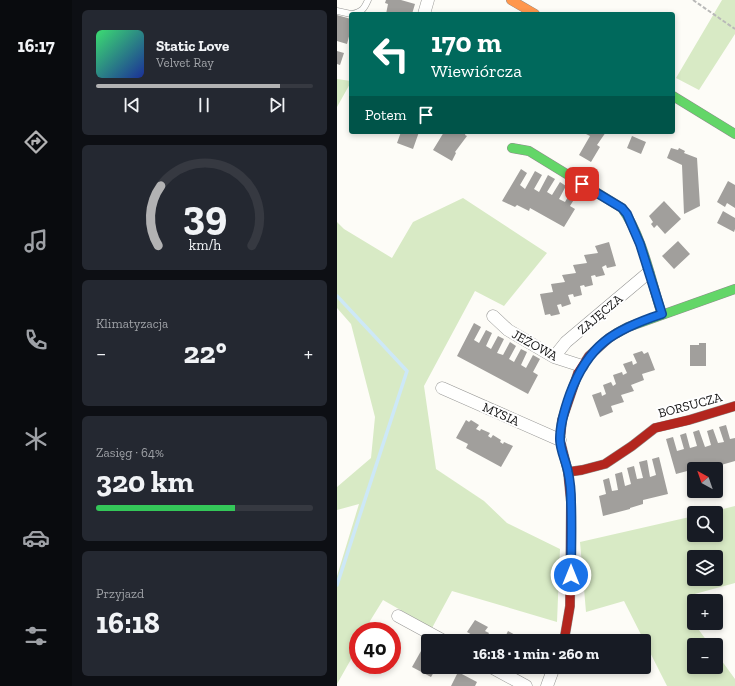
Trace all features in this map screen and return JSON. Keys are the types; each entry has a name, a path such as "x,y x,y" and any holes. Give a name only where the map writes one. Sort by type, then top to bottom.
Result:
{"street":[{"path":"425,12 428,0"},
{"path":"511,0 532,12"},
{"path":"675,97 735,134"},
{"path":"512,148 529,152 622,208 627,214 640,244 662,314"},
{"name":"ZAJĘCZA","path":"555,357 566,342 648,273"},
{"name":"ZAJĘCZA","path":"565,634 570,606 571,502 568,472 560,440 562,420 568,400 582,366 589,356 609,338 628,326 735,289"},
{"name":"JEŻOWA","path":"493,316 508,330 555,357 582,366"},
{"name":"MYSIA","path":"442,388 560,440"},
{"name":"BORSUCZA","path":"568,472 605,464 655,428 689,420 735,406"},
{"path":"398,616 431,634"},
{"path":"504,674 526,686"},
{"path":"547,686 551,674"}],"lane":[{"path":"359,12 364,9 369,0"},
{"path":"337,11 349,13"}],"path":[{"path":"693,0 735,28"}],"green space":[{"path":"722,0 735,0 735,34 699,90 676,78"},
{"path":"337,79 349,81 349,86 337,107"},
{"path":"463,198 547,253 504,306 475,291 424,386 436,469 484,501 507,523 560,549 557,622 452,591 432,628 383,600 370,622 349,622 349,663 337,684 337,576 359,504 337,510 337,487 371,458 375,417 351,324 337,308 337,222 344,229 392,258 413,222"},
{"path":"735,506 735,583 695,594 687,594 687,630 699,630 705,638 687,638 687,674 723,674 723,663 735,679 735,686 667,686 651,654 651,634 641,634 624,601 586,612 580,542 687,518 687,542 723,542 723,509"}],"building":[{"path":"386,0 401,0 415,4 413,12 386,12 388,4 385,3"},
{"path":"337,15 349,18 349,36 347,44 337,41"},
{"path":"337,51 344,53 340,65 337,64"},
{"path":"400,134 418,134 413,149 397,143"},
{"path":"443,134 465,134 467,136 455,152 456,153 452,161 433,150"},
{"path":"586,134 605,134 597,145 600,147 591,162 579,155 590,136"},
{"path":"632,136 646,142 641,154 627,148"},
{"path":"671,148 678,150 679,148 685,151 684,153 697,158 700,206 684,214 682,165 667,158"},
{"path":"521,169 527,173 520,185 525,189 535,171 542,175 534,189 539,192 548,175 555,179 547,192 552,195 560,182 566,186 559,199 565,202 572,190 578,193 570,206 575,209 564,227 530,208 529,211 517,205 515,207 502,201"},
{"path":"728,181 735,185 735,208 727,203 725,207 717,202"},
{"path":"664,201 681,219 665,234 657,225 654,228 651,224 653,222 649,216"},
{"path":"723,211 735,218 734,232 717,223"},
{"path":"678,241 690,254 674,269 662,256"},
{"path":"609,242 616,266 607,268 606,265 602,267 605,275 596,277 595,275 591,276 593,285 585,287 584,285 580,286 582,295 574,297 573,294 568,295 571,304 562,307 561,304 557,305 560,314 551,316 550,314 545,315 540,294 553,292 551,284 565,282 562,275 576,273 573,265 587,263 584,255 598,253 595,246"},
{"path":"474,323 481,327 474,340 479,343 486,330 492,333 486,346 491,349 498,336 504,339 497,353 503,355 510,342 516,346 509,359 514,362 521,349 527,352 521,365 526,368 533,355 540,359 533,372 538,375 528,394 457,356"},
{"path":"699,343 706,343 706,366 690,366 690,345 699,345"},
{"path":"642,351 644,354 648,352 655,370 642,374 644,380 631,385 634,391 621,395 624,402 611,406 613,412 600,417 592,395 601,392 602,396 606,394 603,385 611,382 613,386 616,384 613,375 622,372 623,375 627,373 623,364 632,361 633,365 637,363 633,354"},
{"path":"466,420 469,422 471,420 479,425 476,429 480,431 481,429 490,433 488,436 491,438 493,435 501,440 500,442 503,444 504,442 513,446 501,467 466,448 468,444 456,438"},
{"path":"726,425 730,439 735,438 735,461 723,464 723,462 687,462 687,471 676,474 666,439 673,437 677,451 684,449 680,435 686,433 690,448 697,446 693,432 699,430 705,447 711,445 707,431 713,429 718,443 724,442 719,427"},
{"path":"659,457 668,494 643,500 643,504 603,516 599,496 606,494 603,480 609,478 612,491 618,490 615,474 622,472 625,486 631,484 627,468 634,466 637,479 643,478 639,462 647,460 650,477 656,475 652,459"},
{"path":"475,620 488,627 485,631 489,633 470,634 467,632"},
{"path":"508,631 514,634 506,634"},
{"path":"421,651 421,672 412,667"},
{"path":"425,674 433,674 431,677"},
{"path":"457,674 462,674 477,682 475,686 451,686"}],"waterway":[{"path":"337,296 407,371 337,585"}],"traffic: fast":[{"path":"675,97 735,134"},
{"path":"512,148 529,151 622,208 636,232 662,315"},
{"path":"617,333 628,327 735,289"}],"traffic: slow":[{"path":"511,0 532,12"}],"traffic: jam":[{"path":"565,634 570,606 571,502 568,472 560,440 562,420 578,373 589,356 609,338 617,333"},
{"path":"568,472 605,464 655,428 689,420 735,406"}],"route":[{"path":"571,575 571,502 568,472 560,440 562,420 573,384 589,356 609,338 628,326 662,314 640,244 627,214 622,208 582,184"}]}
